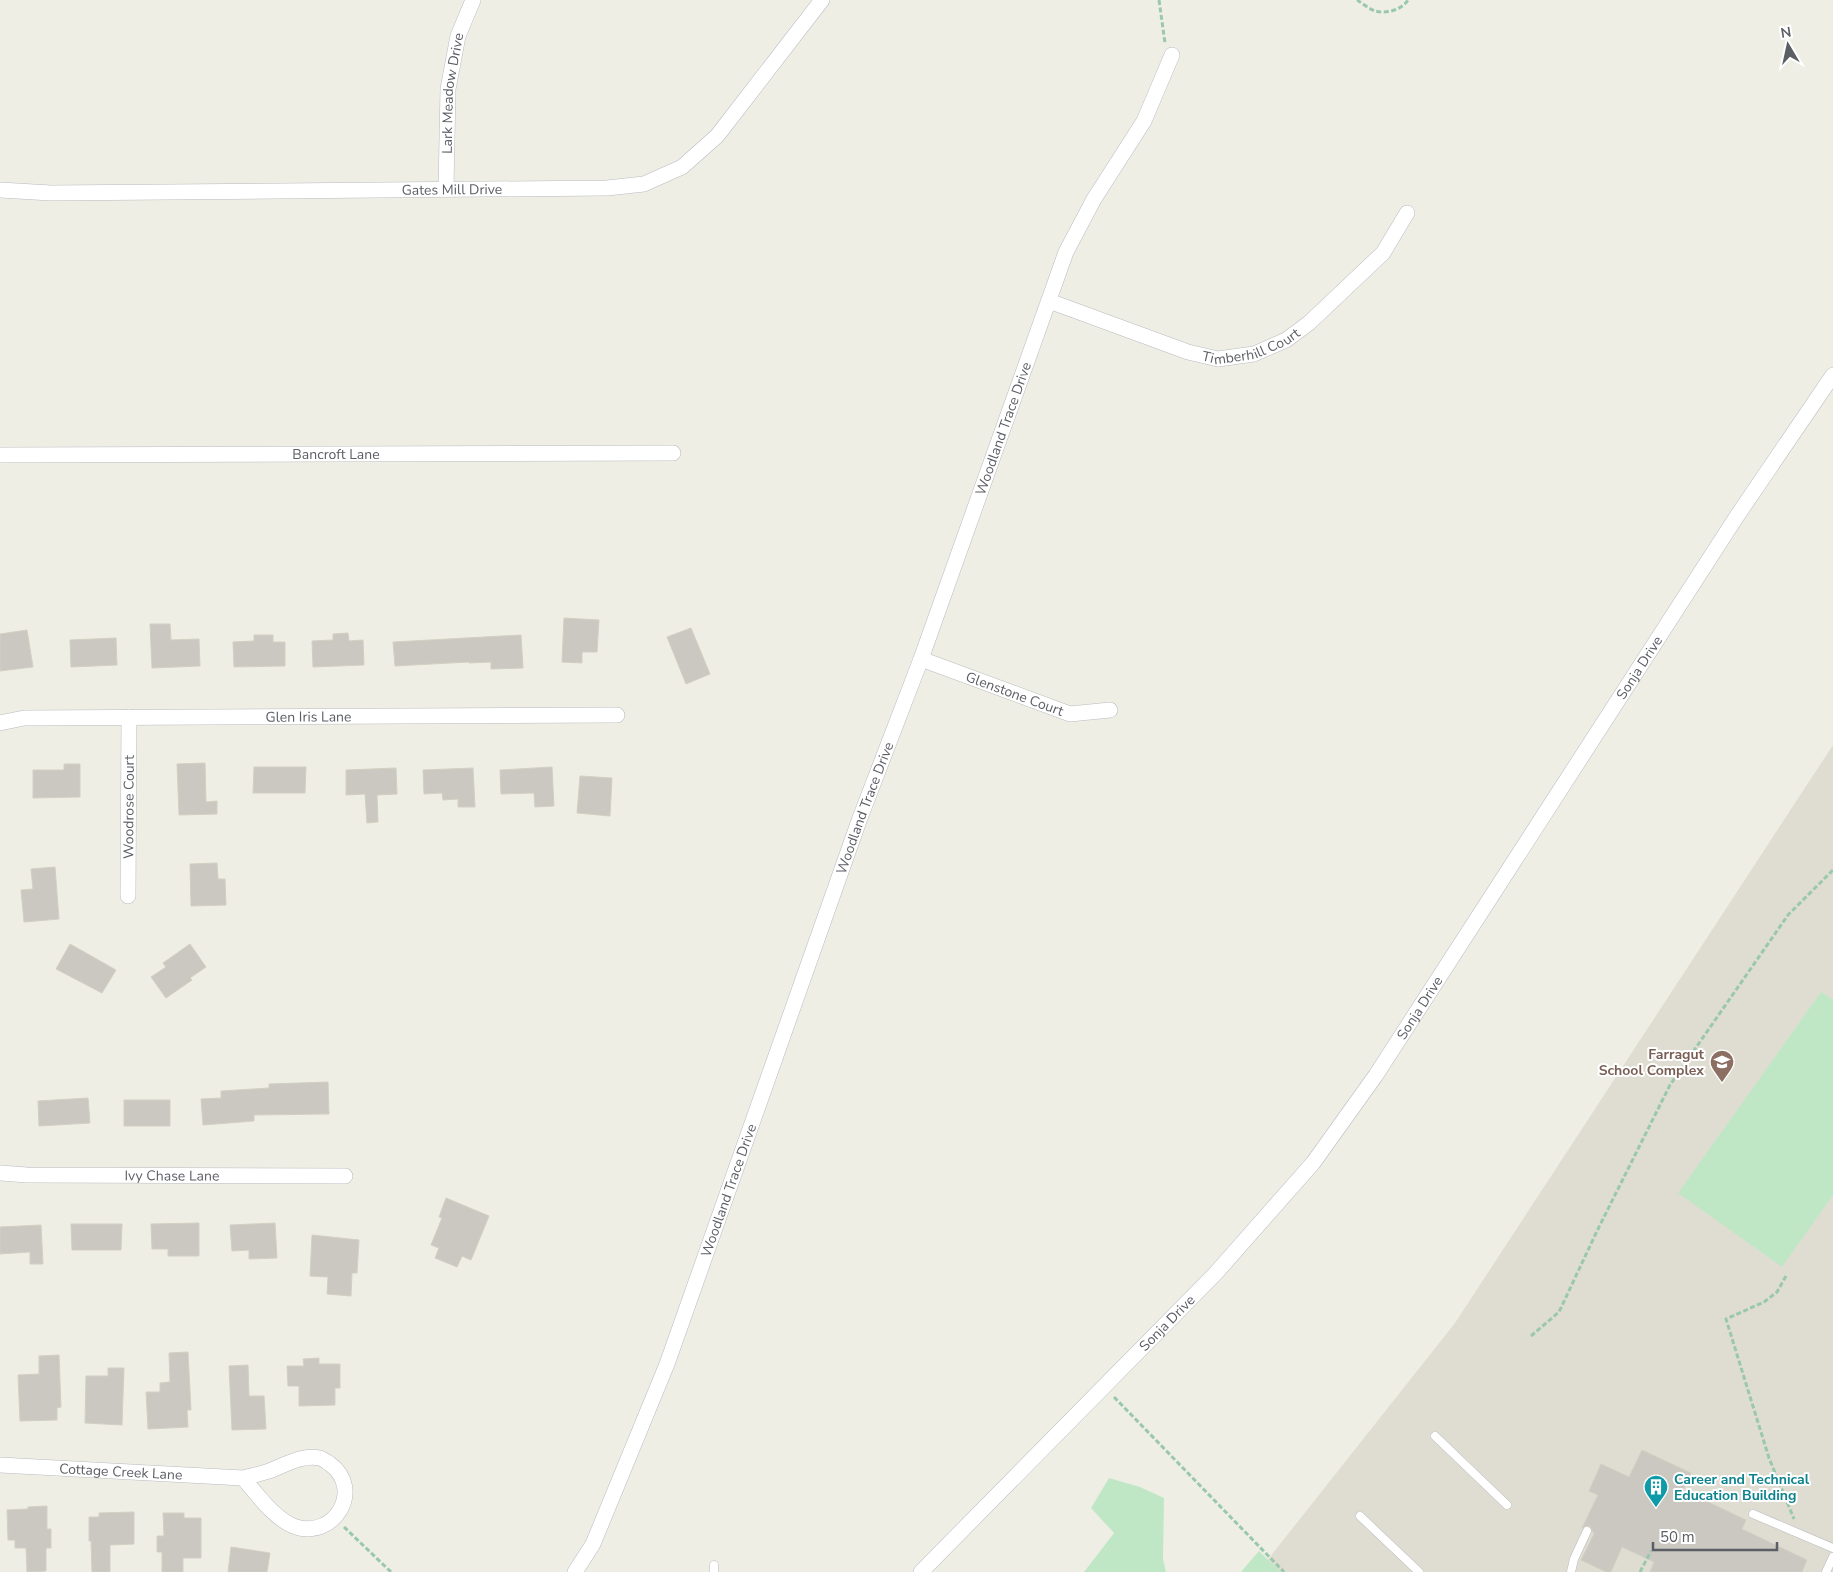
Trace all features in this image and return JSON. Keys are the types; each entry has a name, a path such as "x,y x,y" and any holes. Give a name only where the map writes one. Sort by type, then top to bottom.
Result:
{"street":[{"name":"Lark Meadow Drive","path":"446,189 448,89 458,36 473,0"},
{"name":"Gates Mill Drive","path":"0,190 61,193 607,188 644,184 682,167 717,136 822,0"},
{"name":"Woodland Trace Drive","path":"575,1572 593,1544 667,1364 860,818 921,658 1066,252 1094,198 1144,121 1172,55"},
{"name":"Timberhill Court","path":"1049,300 1188,352 1218,359 1254,354 1286,340 1310,323 1383,253 1407,213"},
{"name":"Sonja Drive","path":"921,1572 1215,1274 1313,1163 1376,1075 1737,516 1833,375"},
{"name":"Bancroft Lane","path":"0,455 673,453"},
{"name":"Glenstone Court","path":"921,658 1070,714 1110,710"},
{"name":"Glen Iris Lane","path":"0,723 24,718 617,715"},
{"name":"Woodrose Court","path":"128,896 130,717"},
{"name":"Ivy Chase Lane","path":"0,1173 27,1176 345,1176"},
{"name":"Cottage Creek Lane","path":"0,1465 243,1478 269,1471 286,1462 305,1458 321,1458 336,1469 345,1484 344,1504 334,1518"},
{"path":"243,1478 272,1512 297,1527 319,1528 334,1518"}],"lane":[{"path":"1435,1436 1507,1505"},
{"path":"1753,1514 1833,1548"},
{"path":"1360,1516 1418,1572"},
{"path":"1571,1572 1574,1559 1587,1531"},
{"path":"1826,1572 1833,1557"}],"path":[{"path":"1160,0 1164,40 1172,55"},
{"path":"1357,0 1375,11 1396,10 1408,0"},
{"path":"1531,1336 1559,1312 1597,1231 1670,1086 1788,915 1833,870"},
{"path":"1786,1276 1777,1292 1764,1302 1726,1318 1769,1458 1800,1534"},
{"path":"1103,1386 1284,1572"},
{"path":"334,1518 391,1572"},
{"path":"1640,1572 1651,1551"}],"shaded area":[{"name":"Farragut School Complex","path":"1833,745 1833,1572 1258,1572 1455,1323"}],"green space":[{"path":"1821,992 1833,1000 1833,1195 1782,1267 1678,1193"},
{"path":"1109,1478 1140,1487 1164,1498 1163,1559 1166,1572 1084,1572 1114,1533 1091,1508"},
{"path":"1259,1551 1281,1572 1241,1572"}],"building":[{"path":"564,618 599,620 597,652 582,652 582,663 562,662"},
{"path":"150,624 170,624 171,640 199,639 200,666 152,668"},
{"path":"691,628 710,674 686,684 667,637"},
{"path":"27,630 33,667 0,671 0,634"},
{"path":"348,633 349,641 363,640 364,665 313,667 312,641 333,640 333,634"},
{"path":"254,635 273,635 273,642 285,642 285,666 234,667 233,642 254,641"},
{"path":"521,635 523,668 491,669 491,662 395,666 393,642"},
{"path":"116,638 117,665 71,667 70,640"},
{"path":"205,763 206,802 217,801 217,814 179,815 177,764"},
{"path":"64,764 80,764 80,797 33,798 33,770 64,770"},
{"path":"254,767 306,767 305,793 253,793"},
{"path":"552,767 554,806 535,807 534,793 501,794 500,770"},
{"path":"396,768 397,794 377,795 378,822 367,823 365,794 346,795 346,770"},
{"path":"473,768 475,807 458,807 458,799 443,800 442,793 424,794 423,770"},
{"path":"580,776 612,778 610,816 577,813"},
{"path":"217,863 218,879 225,879 226,905 191,906 190,864"},
{"path":"55,867 59,919 24,922 21,890 33,889 31,869"},
{"path":"70,944 116,970 102,993 56,969"},
{"path":"190,944 206,967 190,978 192,980 166,998 151,977 166,967 163,963"},
{"path":"328,1082 329,1114 254,1115 254,1121 203,1125 201,1099 221,1098 221,1091 269,1088 269,1084"},
{"path":"88,1098 90,1123 39,1126 38,1101"},
{"path":"124,1100 170,1100 170,1126 124,1126"},
{"path":"446,1198 489,1216 471,1260 462,1256 457,1267 435,1258 439,1248 431,1245 442,1218 439,1217"},
{"path":"199,1223 199,1256 168,1256 168,1249 152,1249 151,1224"},
{"path":"275,1223 277,1258 249,1259 249,1250 232,1251 230,1225"},
{"path":"71,1224 122,1224 121,1250 72,1250"},
{"path":"41,1225 43,1264 30,1264 30,1252 0,1254 0,1227"},
{"path":"312,1235 359,1240 357,1273 352,1273 351,1296 327,1294 328,1277 310,1276"},
{"path":"188,1352 191,1410 187,1410 188,1427 148,1429 146,1392 160,1392 160,1383 170,1382 169,1353"},
{"path":"59,1355 61,1407 57,1408 57,1420 20,1421 18,1375 39,1374 39,1356"},
{"path":"319,1358 319,1364 340,1364 340,1388 335,1388 335,1405 299,1406 299,1386 288,1386 287,1366 304,1366 303,1359"},
{"path":"248,1365 249,1396 264,1396 266,1429 232,1430 229,1366"},
{"path":"108,1368 124,1368 122,1425 85,1423 86,1376 108,1376"},
{"name":"Career and Technical Education Building","path":"1642,1450 1691,1473 1683,1490 1746,1520 1742,1529 1807,1560 1802,1572 1650,1572 1654,1562 1622,1547 1611,1572 1606,1572 1581,1560 1594,1534 1590,1526 1582,1528 1598,1495 1589,1491 1601,1464 1629,1477"},
{"path":"47,1506 47,1529 51,1529 51,1548 46,1548 46,1571 27,1572 26,1548 15,1548 15,1540 8,1540 7,1510"},
{"path":"134,1512 134,1544 110,1545 110,1572 92,1572 89,1517 99,1517 99,1513"},
{"path":"163,1513 184,1513 184,1518 201,1518 201,1558 183,1558 183,1572 162,1572 162,1552 157,1552 157,1536 164,1536"},
{"path":"231,1547 270,1553 267,1572 228,1572"}],"place":[{"name":"Farragut School Complex","path":"1722,1083"},
{"name":"Career and Technical Education Building","path":"1656,1508"}]}
